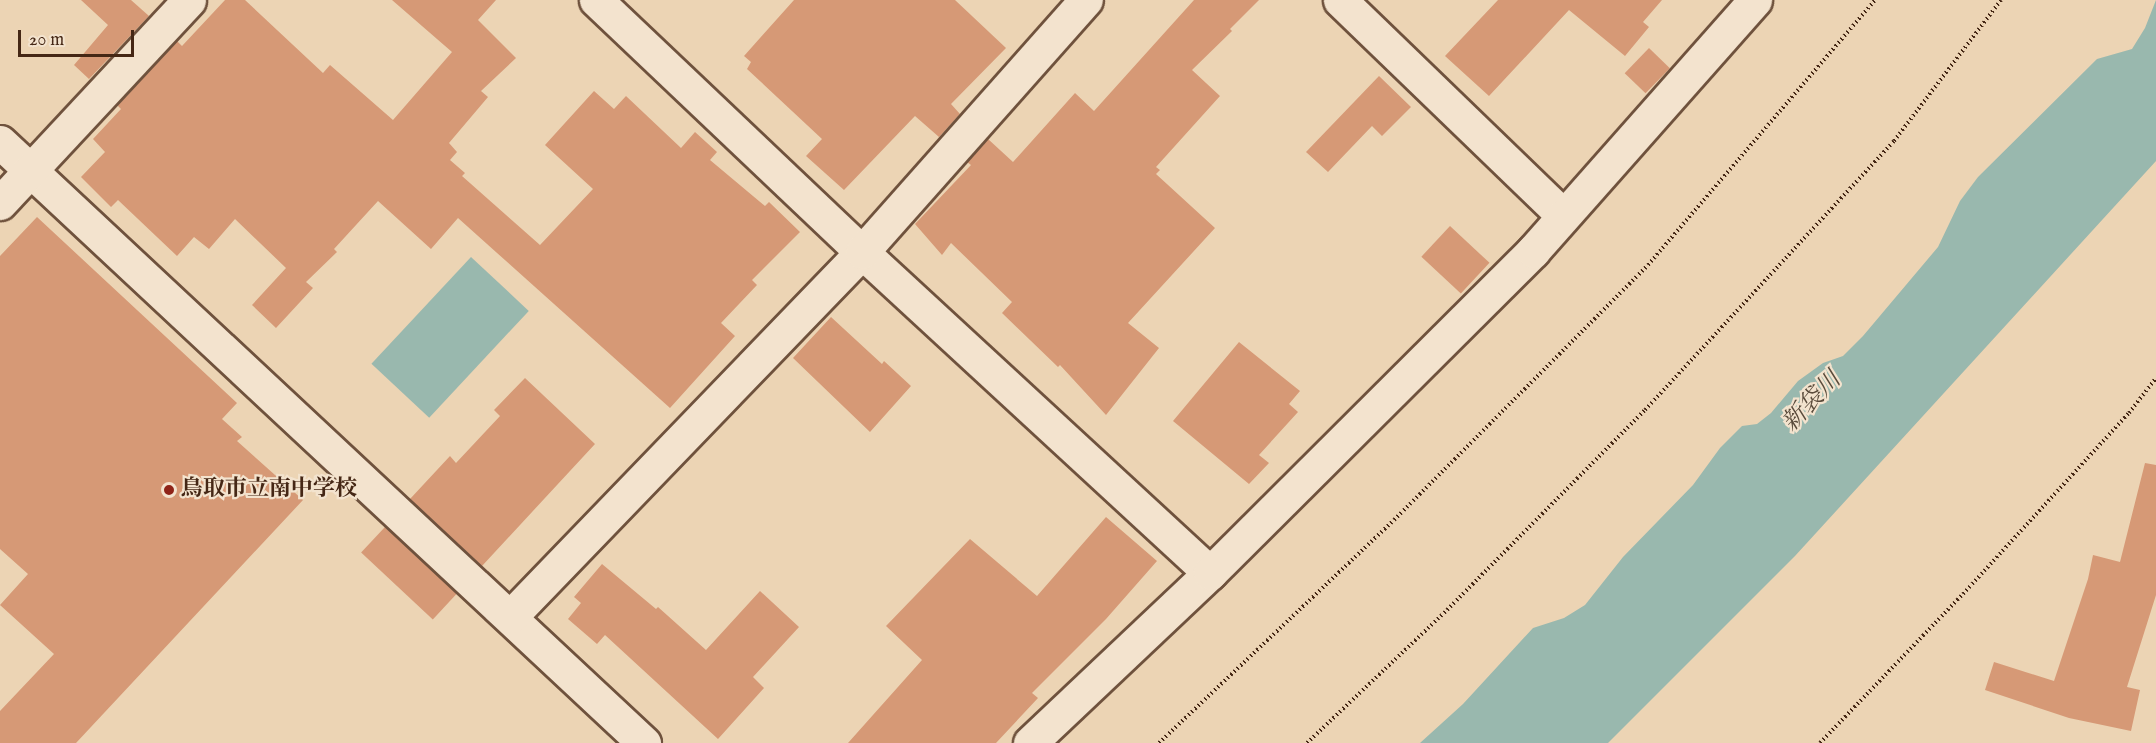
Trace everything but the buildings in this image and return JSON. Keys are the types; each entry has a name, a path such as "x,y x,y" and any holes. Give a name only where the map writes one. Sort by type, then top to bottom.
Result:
{"street":[{"path":"0,203 189,0"},
{"path":"596,0 862,252 1210,573"},
{"path":"511,616 862,252 1086,0"},
{"path":"1340,0 1563,215"},
{"path":"1030,743 1210,573 1533,251 1755,0"},
{"path":"0,142 511,616 644,743"}],"path":[{"path":"1159,743 1394,520 1648,265 1875,0"},
{"path":"1307,743 1447,610 1645,410 1894,141 2001,0"},
{"path":"1820,743 1979,577 2129,413 2156,378"}],"water":[{"name":"新袋川","path":"2156,0 2156,161 1795,556 1608,743 1420,743 1463,704 1533,628 1564,618 1585,605 1623,557 1693,485 1720,448 1742,426 1757,424 1771,413 1798,381 1823,363 1843,356 1863,336 1938,247 1960,201 1978,177 2097,59 2132,49 2145,28"},
{"path":"471,257 529,311 429,418 371,364"}],"place":[{"name":"鳥取市立南中学校","path":"169,490"}]}
